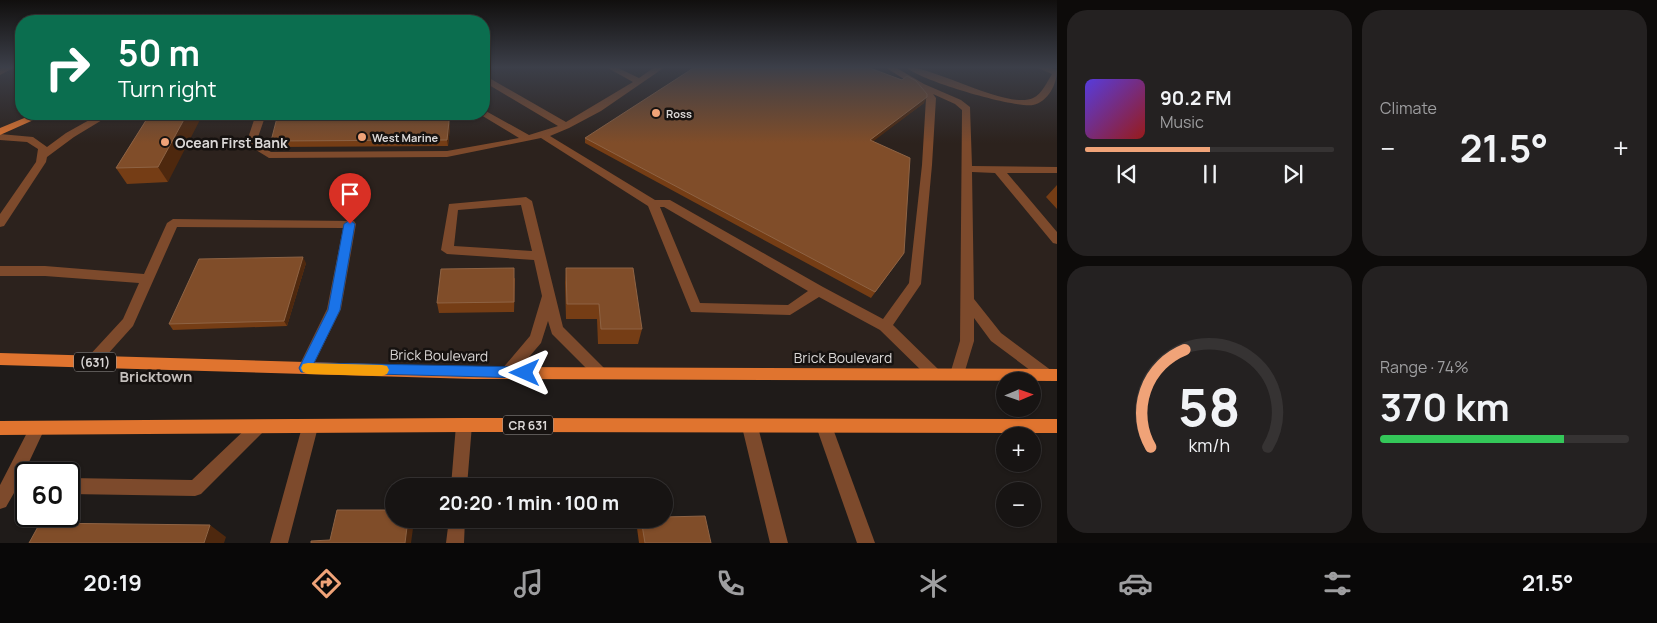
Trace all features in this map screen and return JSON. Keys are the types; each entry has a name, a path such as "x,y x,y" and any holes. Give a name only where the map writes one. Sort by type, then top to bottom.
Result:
{"main road":[{"path":"0,132 28,120"},
{"name":"Brick Boulevard","path":"0,359 507,373 1052,375"},
{"name":"CR 631","path":"0,428 464,425 750,427 1057,426"}],"street":[{"path":"508,92 566,126"},
{"path":"259,120 251,144 269,155 447,154 544,136 566,126 620,92"},
{"path":"885,326 915,284 927,165 931,98 926,92"},
{"path":"936,92 958,102 967,110 967,341 957,374"},
{"path":"983,92 1005,100 1032,102 1044,92"},
{"path":"490,117 528,139"},
{"path":"42,156 70,135 96,120"},
{"path":"544,136 653,204 696,308 790,310 818,290"},
{"path":"0,137 29,139 43,148 41,162 0,223"},
{"path":"966,169 1057,170"},
{"path":"998,169 1057,240"},
{"path":"539,256 447,250 453,207 526,202 557,330 600,373"},
{"path":"653,204 666,203 885,326 934,374"},
{"path":"92,362 128,322 173,223 350,224 334,310 305,368"},
{"path":"0,271 46,271 148,279"},
{"path":"507,373 536,339 548,296"},
{"path":"967,300 996,337 1052,375"},
{"path":"460,478 464,425"},
{"path":"824,426 866,543"},
{"path":"80,486 195,488 258,427"},
{"path":"279,543 310,427"},
{"path":"750,427 780,543"},
{"path":"26,462 37,428"},
{"path":"0,501 15,488"},
{"path":"455,543 456,528"}],"shaded area":[{"path":"0,92 15,92 15,120 490,120 490,92 1057,92 1057,375 1041,375 1041,372 996,372 996,375 0,359"}],"building":[{"path":"656,92 926,92 927,94 927,97 870,140 910,158 904,253 875,292 585,138"},
{"path":"146,120 184,120 158,167 116,168"},
{"name":"West Marine","path":"276,120 449,121 447,140 271,141"},
{"path":"303,257 284,321 169,324 199,259"},
{"path":"514,268 514,302 437,303 441,269"},
{"path":"566,268 633,268 642,329 601,329 599,304 567,304"},
{"path":"337,510 385,510 385,528 407,528 405,543 311,543 311,541 330,540"},
{"path":"705,516 711,543 645,543 642,528 673,528 673,517"},
{"path":"80,523 210,525 204,543 29,543 38,527 80,527"}],"slow traffic":[{"path":"308,368 382,370"}],"place":[{"name":"Ross","path":"656,113"},
{"name":"West Marine","path":"362,137"},
{"name":"Ocean First Bank","path":"165,142"}],"district":[{"name":"Bricktown","path":"156,376"}],"route":[{"path":"350,224 334,310 305,368 525,373"}]}
